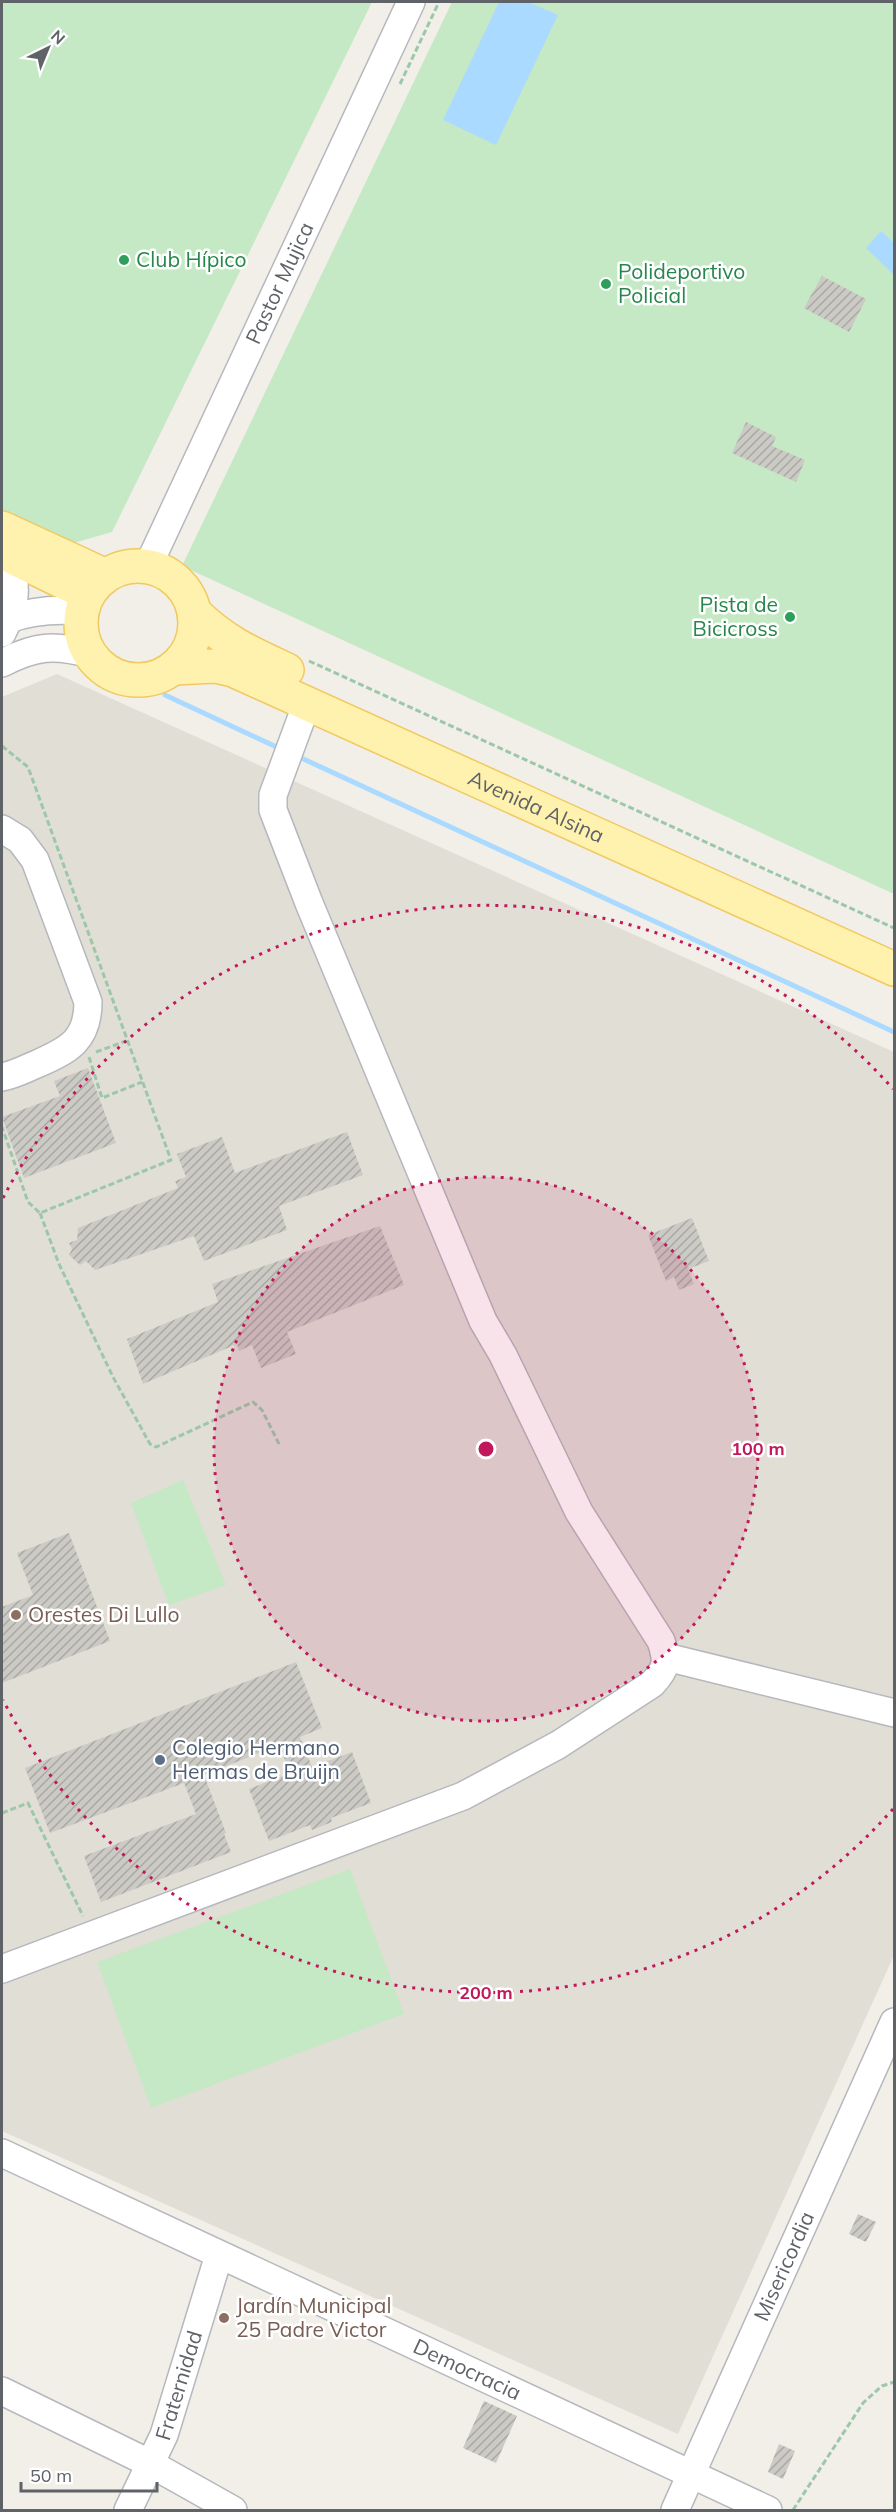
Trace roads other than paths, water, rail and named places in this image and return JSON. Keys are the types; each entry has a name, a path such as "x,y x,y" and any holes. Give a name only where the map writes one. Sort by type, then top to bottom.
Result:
{"main road":[{"path":"4,545 91,593"},
{"path":"160,564 165,572 178,582 194,604 195,628 192,643 184,657 173,668 156,677 138,680 119,677 103,668 90,654 83,641 80,626 91,593 118,568 160,564"},
{"name":"Avenida Alsina","path":"194,604 214,632 257,656 894,948"},
{"name":"Avenida Alsina","path":"173,668 215,666 233,670 894,969"}],"street":[{"name":"Pastor Mujica","path":"160,564 411,2"},
{"path":"4,545 14,570 16,594 5,626"},
{"path":"5,626 27,612 62,609 91,593"},
{"path":"2,663 28,651 49,646 90,654"},
{"path":"2,1969 463,1796 558,1746 652,1684 663,1673 666,1657 661,1641 579,1512 503,1355 483,1321 273,810 273,795 307,702"},
{"path":"2,829 20,840 35,860 88,1002 88,1019 82,1033 65,1052 2,1077"},
{"path":"666,1657 894,1713"},
{"name":"Misericordia","path":"675,2511 690,2473 894,2022"},
{"name":"Democracia","path":"2,2153 768,2511"},
{"name":"Fraternidad","path":"128,2511 168,2425 219,2255"},
{"path":"2,2391 151,2464 233,2511"}],"water":[{"path":"499,2 528,2 558,15 496,145 443,120"},
{"path":"881,231 894,243 894,275 866,248"}],"waterway":[{"path":"165,695 283,750"},
{"path":"297,756 894,1032"}],"place":[{"name":"Club Hípico","path":"124,260"},
{"name":"Polideportivo Policial","path":"606,284"},
{"name":"Pista de Bicicross","path":"790,617"},
{"name":"Orestes Di Lullo","path":"16,1615"},
{"name":"Colegio Hermano Hermas de Bruijn","path":"160,1760"},
{"name":"Jardín Municipal 25 Padre Victor","path":"224,2318"}]}
